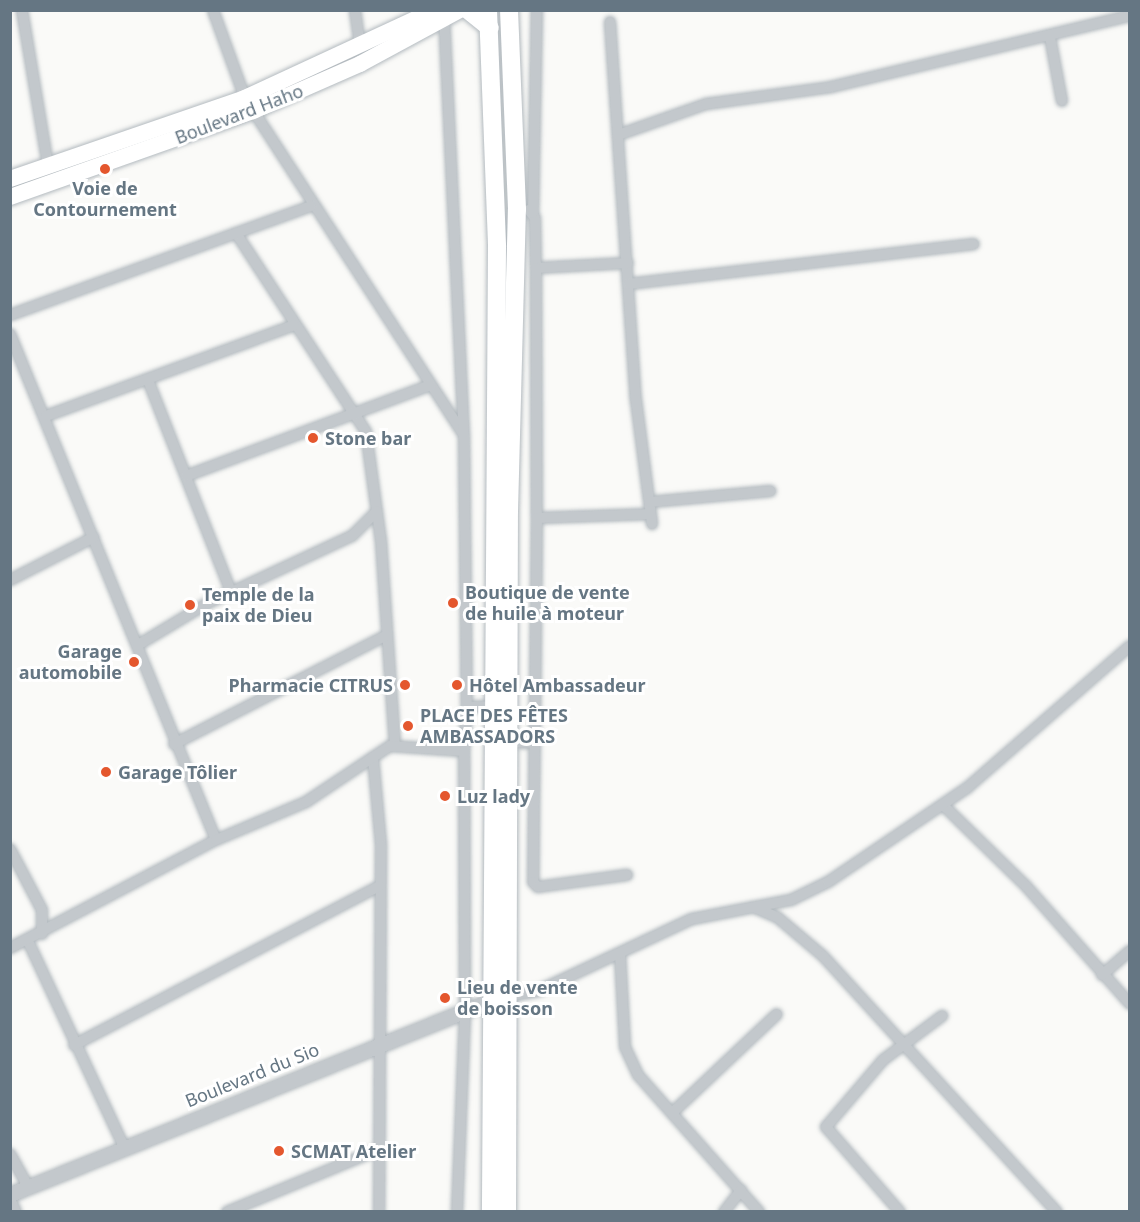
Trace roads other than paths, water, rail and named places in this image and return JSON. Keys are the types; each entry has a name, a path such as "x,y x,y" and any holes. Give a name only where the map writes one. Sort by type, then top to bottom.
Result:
{"main road":[{"name":"Boulevard Haho","path":"297,84 360,47 441,14 460,10"},
{"path":"468,10 489,19 497,247 491,706 507,1212"},
{"path":"491,1212 502,997 525,211 509,10"},
{"name":"Boulevard Haho","path":"10,197 297,84 441,14"},
{"name":"Boulevard Haho","path":"10,179 249,104"}],"street":[{"path":"22,10 48,166"},
{"path":"213,10 249,104 311,206 464,435"},
{"path":"355,10 360,47"},
{"path":"537,10 525,211 536,268 537,518 532,743 535,885 627,875"},
{"path":"441,14 464,435 467,707 464,751 465,1009 457,1212"},
{"path":"618,135 706,104 831,87 1050,37 1130,16"},
{"path":"537,518 651,519 629,284 610,22"},
{"path":"1050,37 1062,101"},
{"path":"10,315 311,206"},
{"path":"236,233 294,325 357,416 370,447 395,744"},
{"path":"629,284 974,244"},
{"path":"536,268 628,263"},
{"path":"46,416 294,325"},
{"path":"10,334 46,416 138,645 174,744 216,840"},
{"path":"148,380 232,594"},
{"path":"186,476 357,416 431,385"},
{"path":"650,502 770,491"},
{"path":"138,645 232,594 352,536 377,512"},
{"path":"10,580 94,537"},
{"path":"174,744 387,635"},
{"path":"502,997 538,991 692,919 809,893 943,805 1130,646"},
{"path":"467,707 491,706"},
{"path":"509,742 532,743"},
{"path":"10,948 42,934 216,840 306,802 395,744 464,751"},
{"path":"373,757 383,1042 379,1212"},
{"path":"943,805 1026,886 1102,975 1130,1004"},
{"path":"10,849 42,910 42,934"},
{"path":"74,1045 379,886"},
{"path":"753,907 794,929 1057,1212"},
{"path":"28,941 74,1045 124,1147"},
{"path":"1102,975 1130,951"},
{"path":"620,954 627,1056 672,1113 680,1128 741,1190 759,1212"},
{"name":"Boulevard du Sio","path":"10,1197 28,1187 124,1147 465,1009 502,997"},
{"path":"672,1113 777,1014"},
{"path":"900,1212 826,1127 902,1044 942,1016"},
{"path":"227,1212 380,1149"},
{"path":"10,1154 28,1187"},
{"path":"724,1212 741,1190"},
{"path":"10,1197 16,1212"}],"place":[{"name":"Voie de Contournement","path":"105,169"},
{"name":"Stone bar","path":"313,438"},
{"name":"Boutique de vente de huile à moteur","path":"453,603"},
{"name":"Temple de la paix de Dieu","path":"190,605"},
{"name":"Garage automobile","path":"134,662"},
{"name":"Pharmacie CITRUS","path":"405,685"},
{"name":"Hôtel Ambassadeur","path":"457,685"},
{"name":"PLACE DES FÊTES AMBASSADORS","path":"408,726"},
{"name":"Garage Tôlier","path":"106,772"},
{"name":"Luz lady","path":"445,796"},
{"name":"Lieu de vente de boisson","path":"445,998"},
{"name":"SCMAT Atelier","path":"279,1151"}]}
